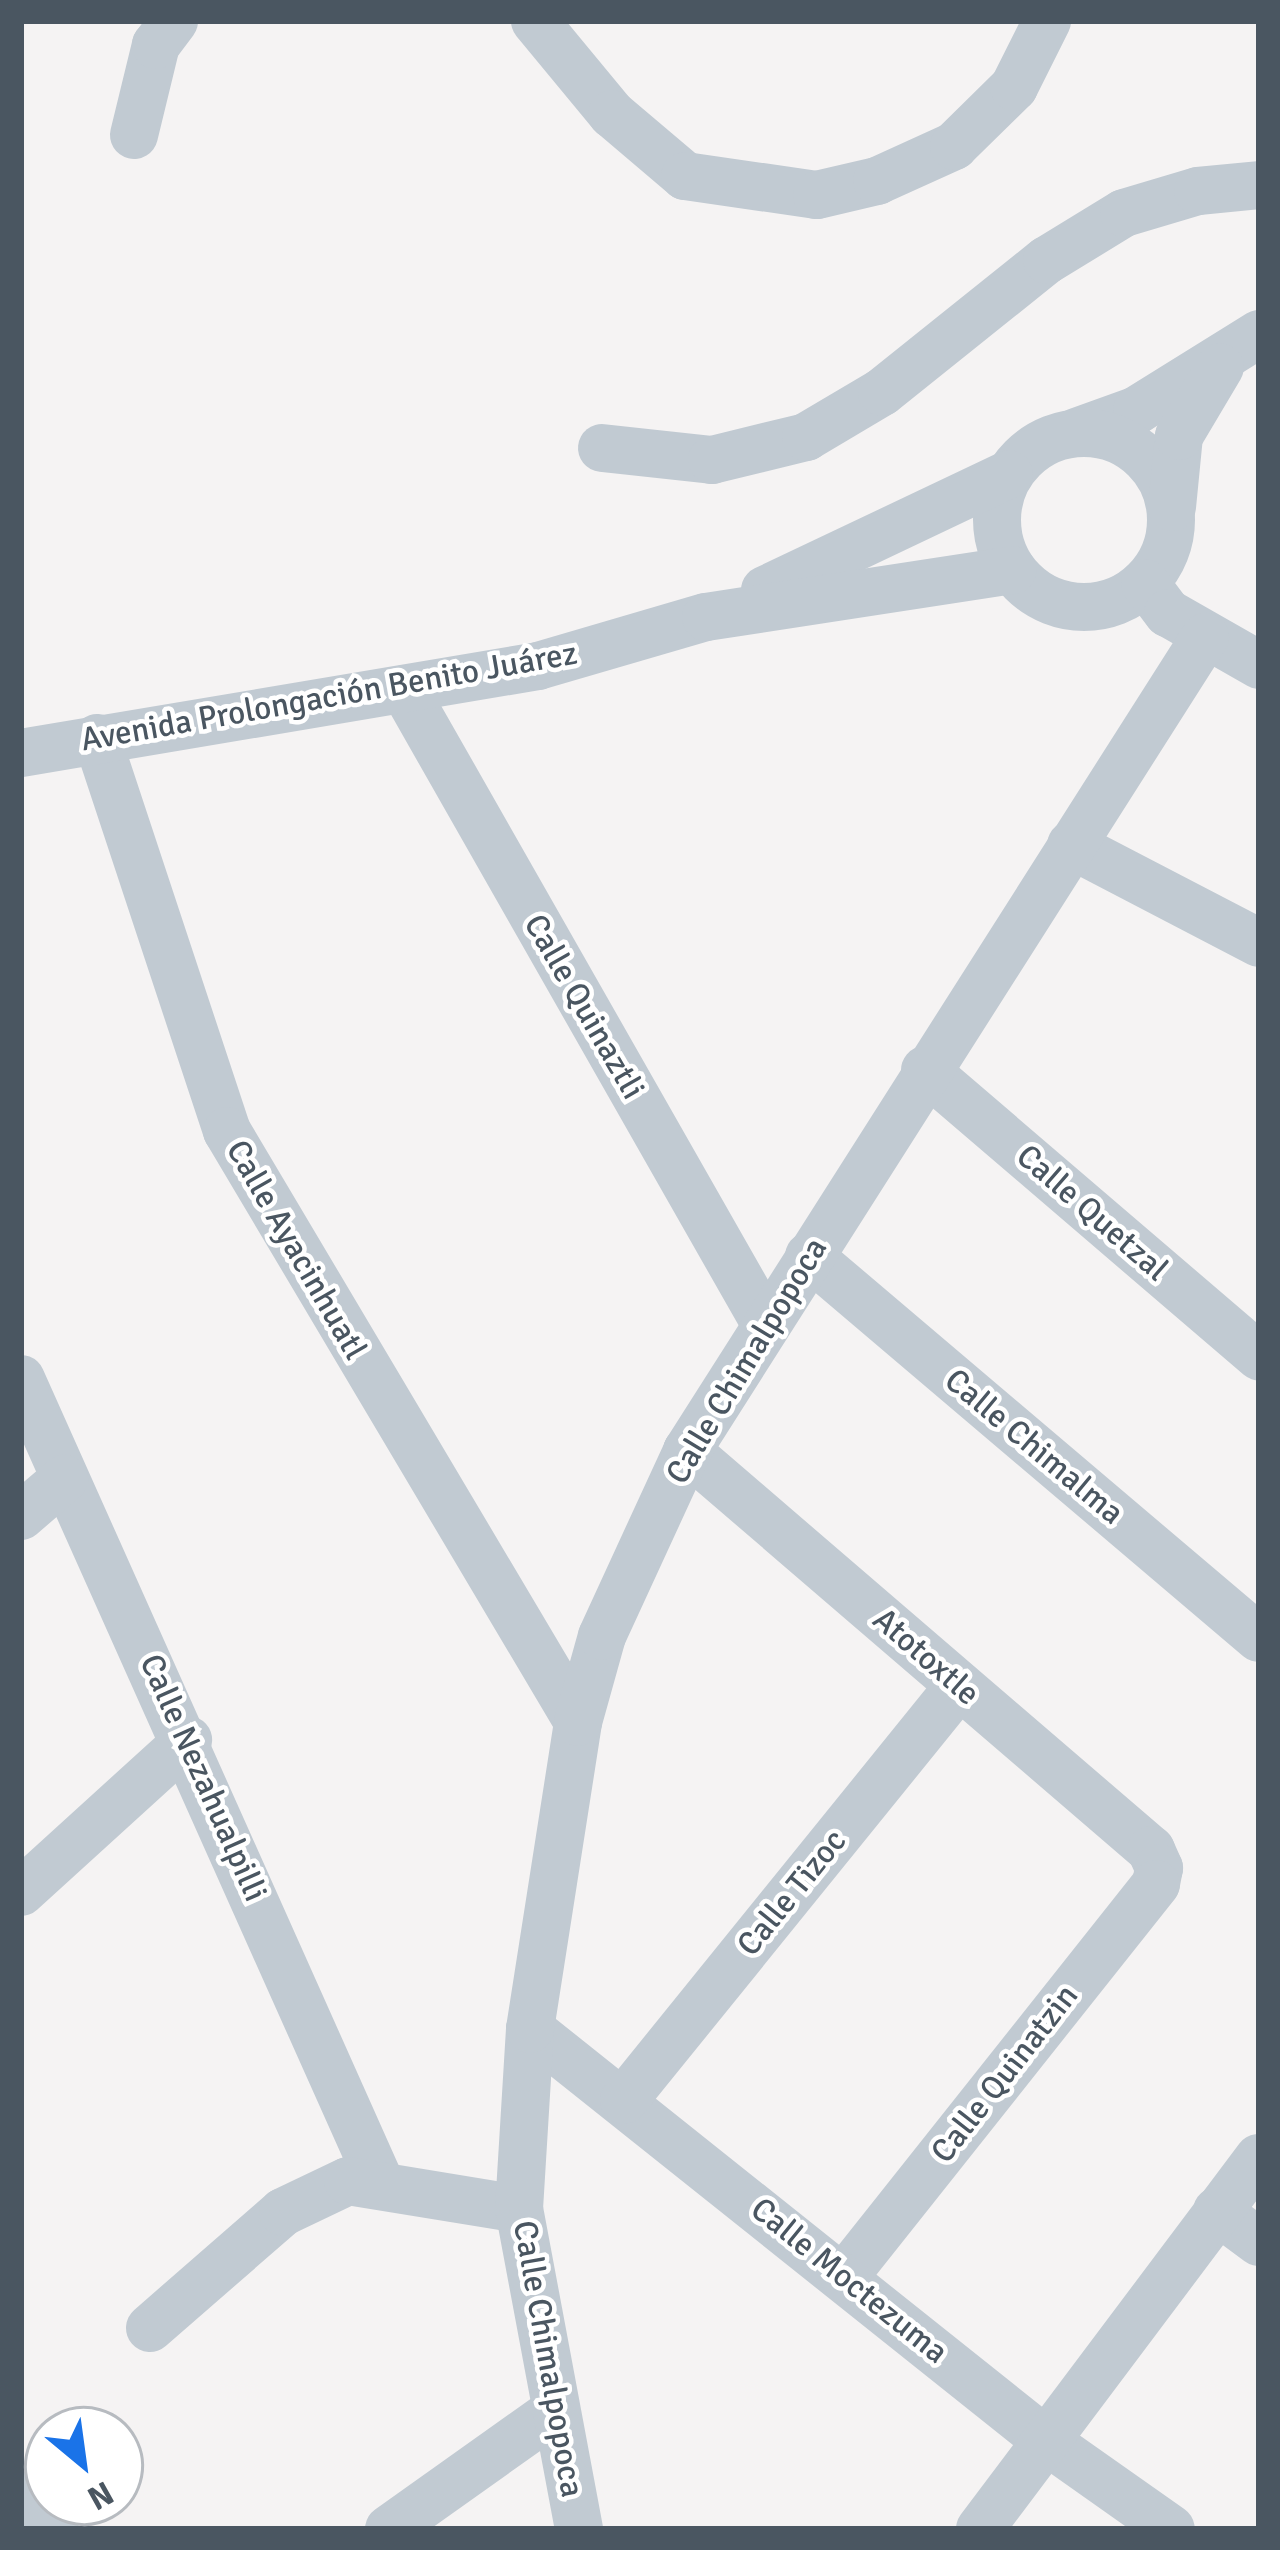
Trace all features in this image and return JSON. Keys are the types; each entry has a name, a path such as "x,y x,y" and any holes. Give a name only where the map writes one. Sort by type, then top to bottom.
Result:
{"street":[{"path":"134,135 156,45 174,21"},
{"path":"535,21 612,114 685,176 817,195 878,182 954,146 1015,87 1048,21"},
{"path":"602,448 712,460 806,437 882,392 1047,260 1124,213 1198,191 1259,184"},
{"path":"1247,342 1179,436 1171,536 1145,583 1105,604 1060,605 1012,570 998,540 997,506 1009,474 1038,446 1137,410 1247,342"},
{"path":"1076,432 1110,435 1139,451 1161,476 1172,508"},
{"name":"Avenida Prolongación Benito Juárez","path":"706,617 1009,474"},
{"name":"Avenida Prolongación Benito Juárez","path":"21,753 538,666 706,617 1012,570"},
{"path":"1145,583 1168,613 1259,664"},
{"name":"Calle Chimalpopoca","path":"580,2529 519,2209 530,2029 578,1722 602,1636 687,1451 925,1070 1205,637"},
{"name":"Calle Quinaztli","path":"404,689 766,1325"},
{"name":"Calle Ayacinhuatl","path":"97,738 227,1131 578,1722"},
{"path":"1071,845 1259,943"},
{"name":"Calle Quetzal","path":"925,1070 1259,1356"},
{"name":"Calle Chimalma","path":"809,1256 1259,1638"},
{"name":"Calle Nezahualpilli","path":"21,1379 188,1740 379,2180"},
{"name":"Atotoxtle","path":"687,1451 1151,1850 1159,1868"},
{"path":"21,1516 64,1479"},
{"name":"Calle Tizoc","path":"624,2099 959,1686"},
{"path":"21,1892 188,1740"},
{"name":"Calle Quinatzin","path":"844,2277 1156,1884 1159,1868"},
{"name":"Calle Moctezuma","path":"530,2029 624,2099 1049,2443 1172,2529"},
{"path":"980,2529 1259,2158"},
{"path":"150,2328 283,2212 348,2181 379,2180 519,2209"},
{"path":"1217,2211 1259,2242"},
{"path":"389,2529 555,2411"},
{"path":"21,2495 55,2529"}]}
